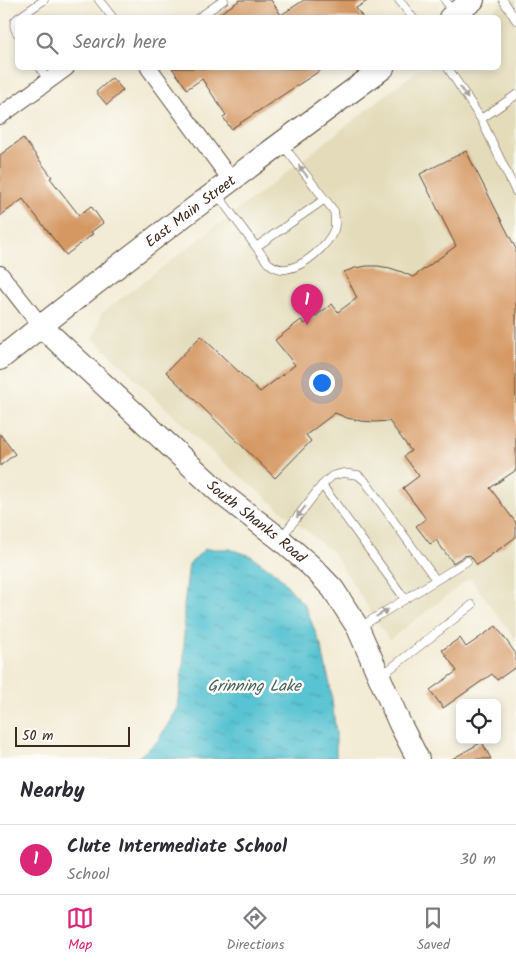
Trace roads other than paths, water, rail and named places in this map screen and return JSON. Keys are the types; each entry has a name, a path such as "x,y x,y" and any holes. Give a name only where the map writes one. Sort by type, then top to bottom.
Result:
{"street":[{"path":"450,10 473,0"},
{"path":"2,110 44,74 59,70"},
{"path":"150,70 223,186"},
{"name":"East Main Street","path":"0,359 223,186 380,70"},
{"path":"0,274 41,326"},
{"name":"South Shanks Road","path":"41,326 218,491 280,539 311,566 333,589 358,628 400,724 418,759"}],"lane":[{"path":"22,15 44,0"},
{"path":"99,0 110,15"},
{"path":"202,15 224,0"},
{"path":"399,0 411,15"},
{"path":"503,0 516,20"},
{"path":"449,70 481,119 516,192"},
{"path":"481,119 513,96 516,105"},
{"path":"223,186 256,247 268,264 276,268 287,269 313,256 334,230 336,219 334,211 281,143"},
{"path":"256,247 325,199"},
{"path":"280,539 322,485 332,476 343,473 358,475 365,481 436,580"},
{"path":"322,485 405,599"},
{"path":"358,628 467,561"},
{"path":"379,677 472,605"}],"water":[{"name":"Grinning Lake","path":"205,549 230,549 251,556 278,575 305,606 321,646 330,685 336,733 336,759 136,759 157,742 178,708 184,656 184,606 189,564"}],"place":[{"name":"Clute Intermediate School","path":"307,325"}]}
